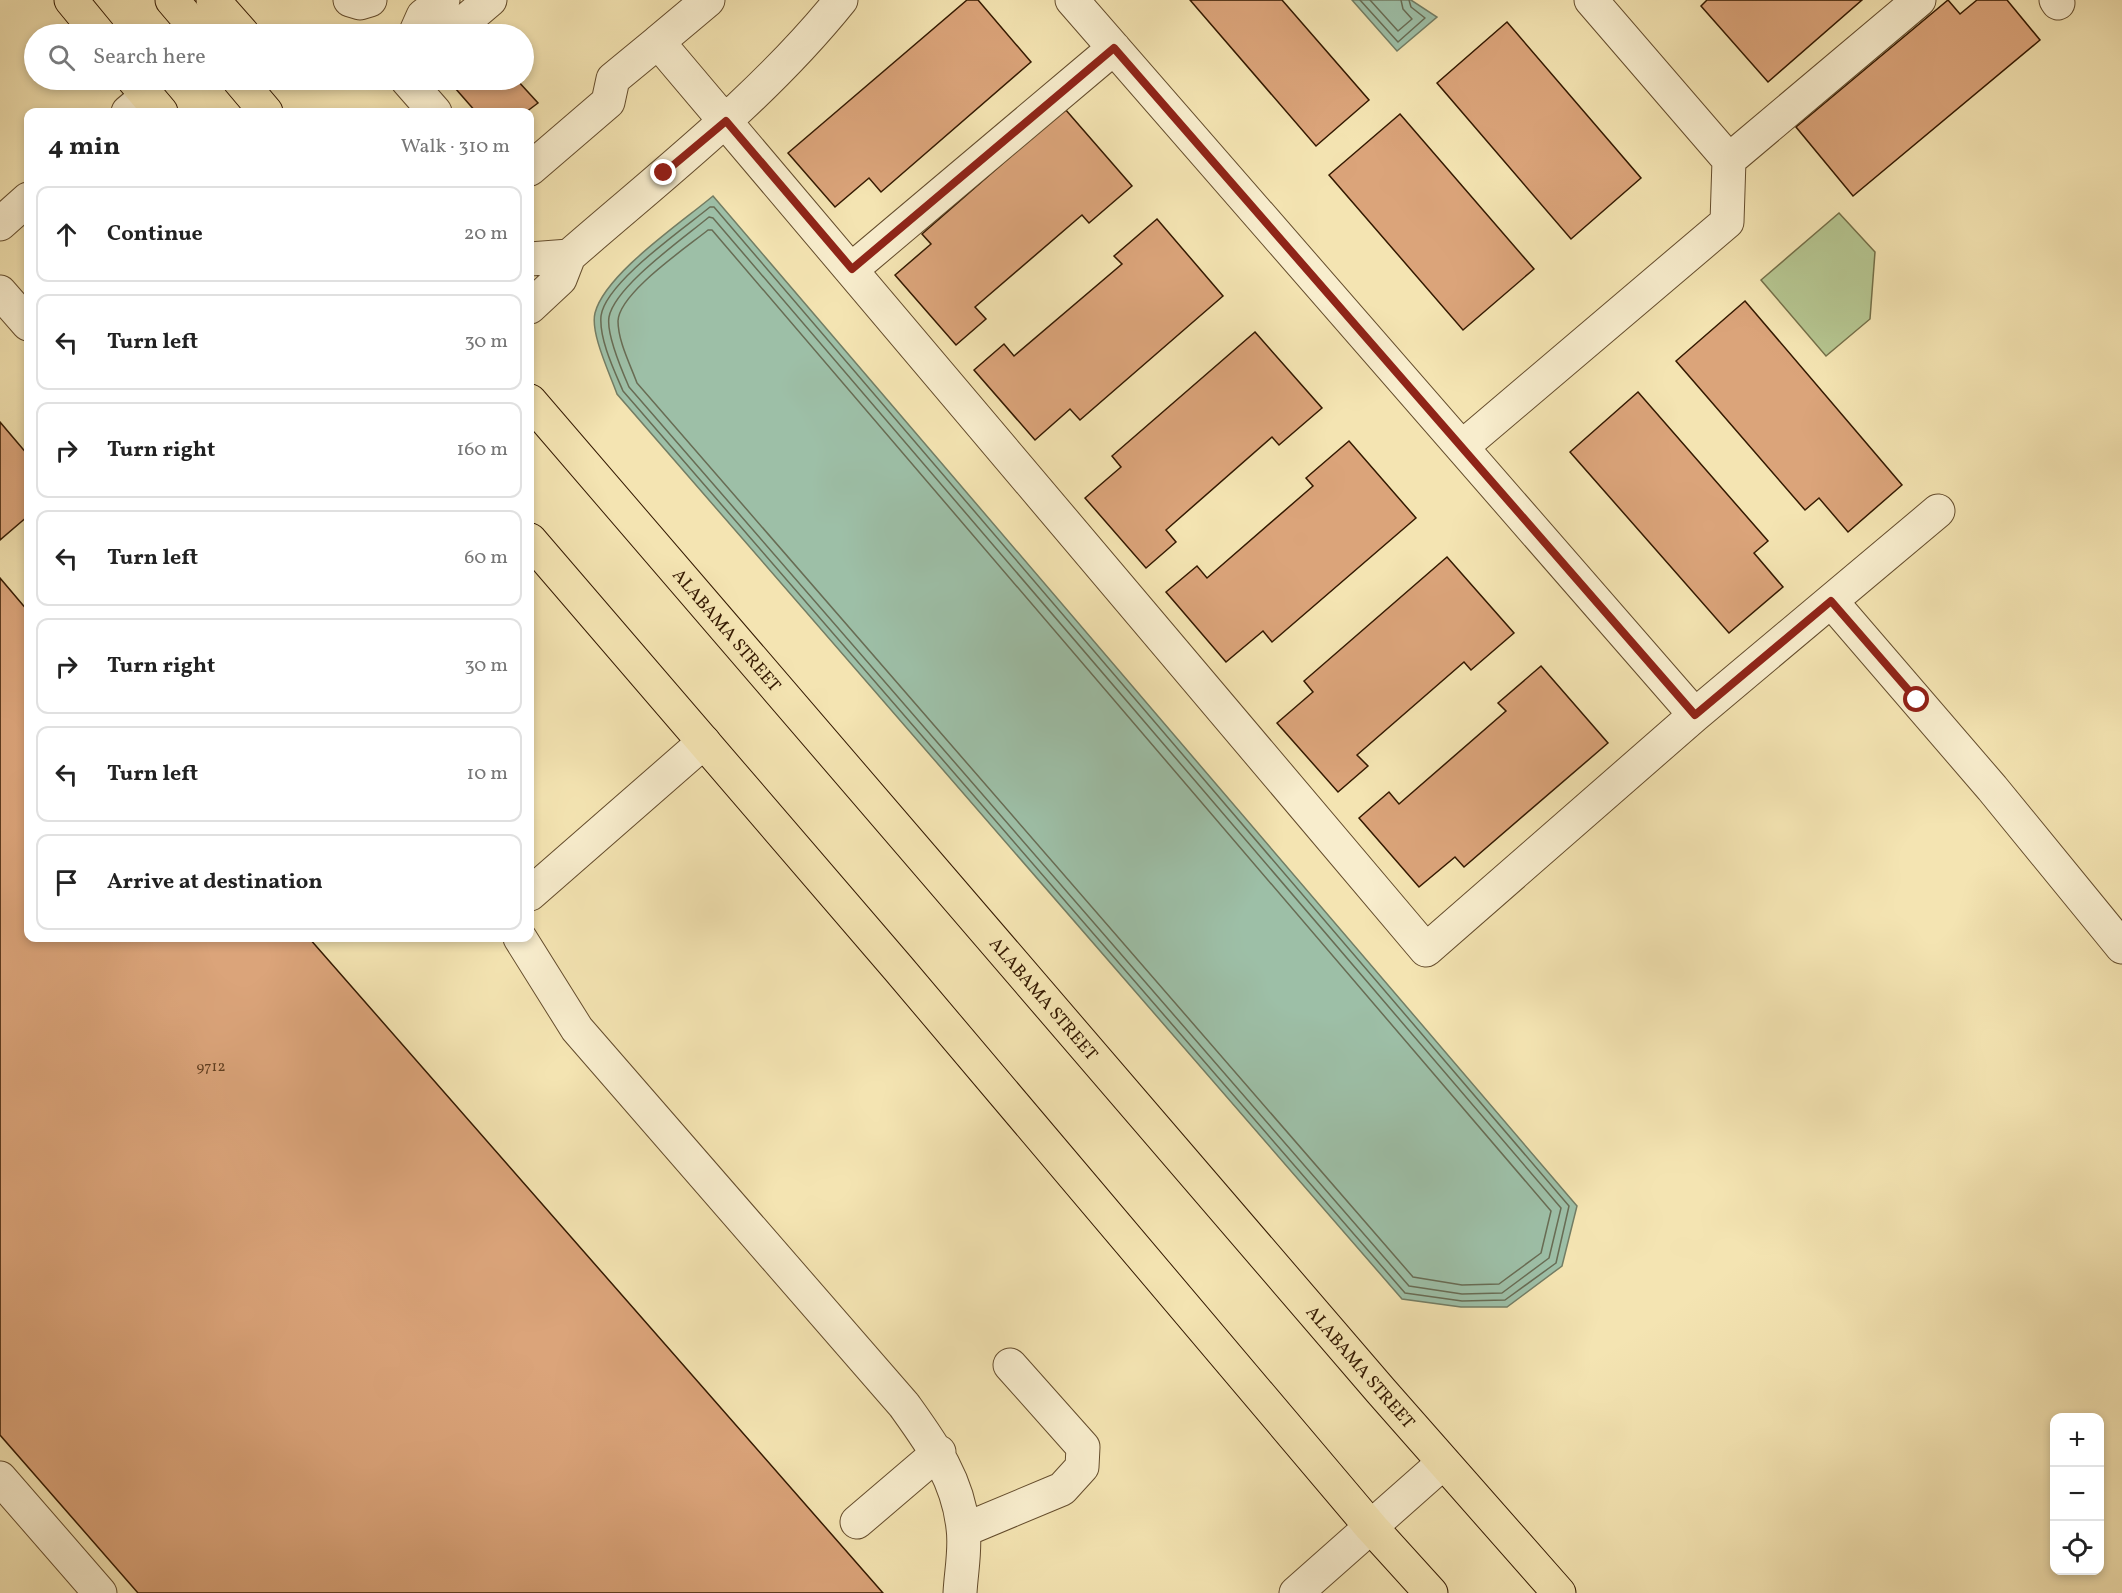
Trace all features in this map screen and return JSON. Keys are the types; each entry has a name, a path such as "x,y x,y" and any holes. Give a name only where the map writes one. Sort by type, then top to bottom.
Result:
{"main road":[{"path":"71,0 91,24"},
{"path":"172,0 192,24"},
{"path":"213,0 234,24"},
{"path":"248,90 264,108"},
{"path":"264,90 266,108"},
{"name":"ALABAMA STREET","path":"534,406 1443,1462 1559,1593"},
{"path":"534,545 1371,1527 1431,1593"}],"street":[{"path":"350,0 360,3 370,0"},
{"path":"419,24 423,16 443,0"},
{"path":"462,24 490,0"},
{"path":"534,166 608,102 613,79 708,0"},
{"path":"534,303 560,279 569,256 726,121 805,45 841,0"},
{"path":"1072,0 1695,715"},
{"path":"1462,447 1727,222 1729,160 1591,0"},
{"path":"1729,160 1919,0"},
{"path":"658,42 1426,950 1695,715 1938,511"},
{"path":"852,269 1114,48"},
{"path":"416,90 432,108"},
{"path":"0,224 24,203"},
{"path":"534,259 569,256"},
{"path":"0,292 24,319"},
{"path":"1831,601 1992,788 2122,947"},
{"path":"534,891 704,742"},
{"path":"523,942 577,1029 904,1405 939,1452 956,1489 964,1530 960,1593"},
{"path":"964,1530 1062,1489 1082,1467 1083,1447 1010,1365"},
{"path":"857,1522 939,1452"},
{"path":"1296,1593 1443,1462"},
{"path":"0,1478 100,1593"}],"shaded area":[{"path":"1839,213 1875,252 1870,319 1826,356 1761,280"}],"water":[{"path":"1352,0 1411,0 1437,17 1397,51"},
{"path":"713,196 1577,1206 1562,1266 1507,1307 1461,1307 1402,1299 617,394 601,354 595,331 595,313 602,298 628,266"}],"building":[{"path":"967,0 978,0 1031,62 881,192 869,178 835,207 788,153"},
{"path":"1190,0 1282,0 1369,100 1316,146"},
{"path":"1707,0 1862,0 1768,82 1701,6"},
{"path":"1948,0 1960,14 1977,0 2007,0 2040,40 1853,196 1796,127"},
{"path":"1507,22 1641,178 1571,239 1437,83"},
{"path":"457,90 526,90 538,103 531,108 472,108"},
{"path":"1065,109 1132,186 1089,223 1082,215 975,307 986,319 956,345 895,275 931,244 922,234"},
{"path":"1400,114 1534,269 1463,330 1329,175"},
{"path":"1157,219 1223,296 1080,420 1070,409 1035,440 974,370 1004,344 1014,356 1122,264 1114,256"},
{"path":"1745,301 1902,485 1848,532 1819,498 1805,510 1676,361"},
{"path":"1255,332 1322,408 1279,445 1272,437 1166,530 1176,542 1146,568 1085,498 1121,467 1112,456"},
{"path":"1638,392 1768,541 1754,553 1783,587 1729,633 1570,452"},
{"path":"0,422 24,450 24,519 0,540"},
{"path":"1349,441 1416,518 1272,642 1263,631 1226,662 1166,592 1197,566 1207,578 1313,486 1306,478"},
{"path":"1447,557 1514,633 1471,670 1464,662 1357,755 1368,766 1338,792 1277,723 1313,692 1304,681"},
{"path":"0,578 24,606 24,942 313,942 883,1593 138,1593 0,1435"},
{"path":"1541,666 1608,743 1464,867 1455,857 1419,887 1359,818 1389,792 1399,804 1506,711 1498,703"}],"route":[{"path":"664,173 726,121 852,269 1114,48 1695,715 1831,601 1917,700"}]}
